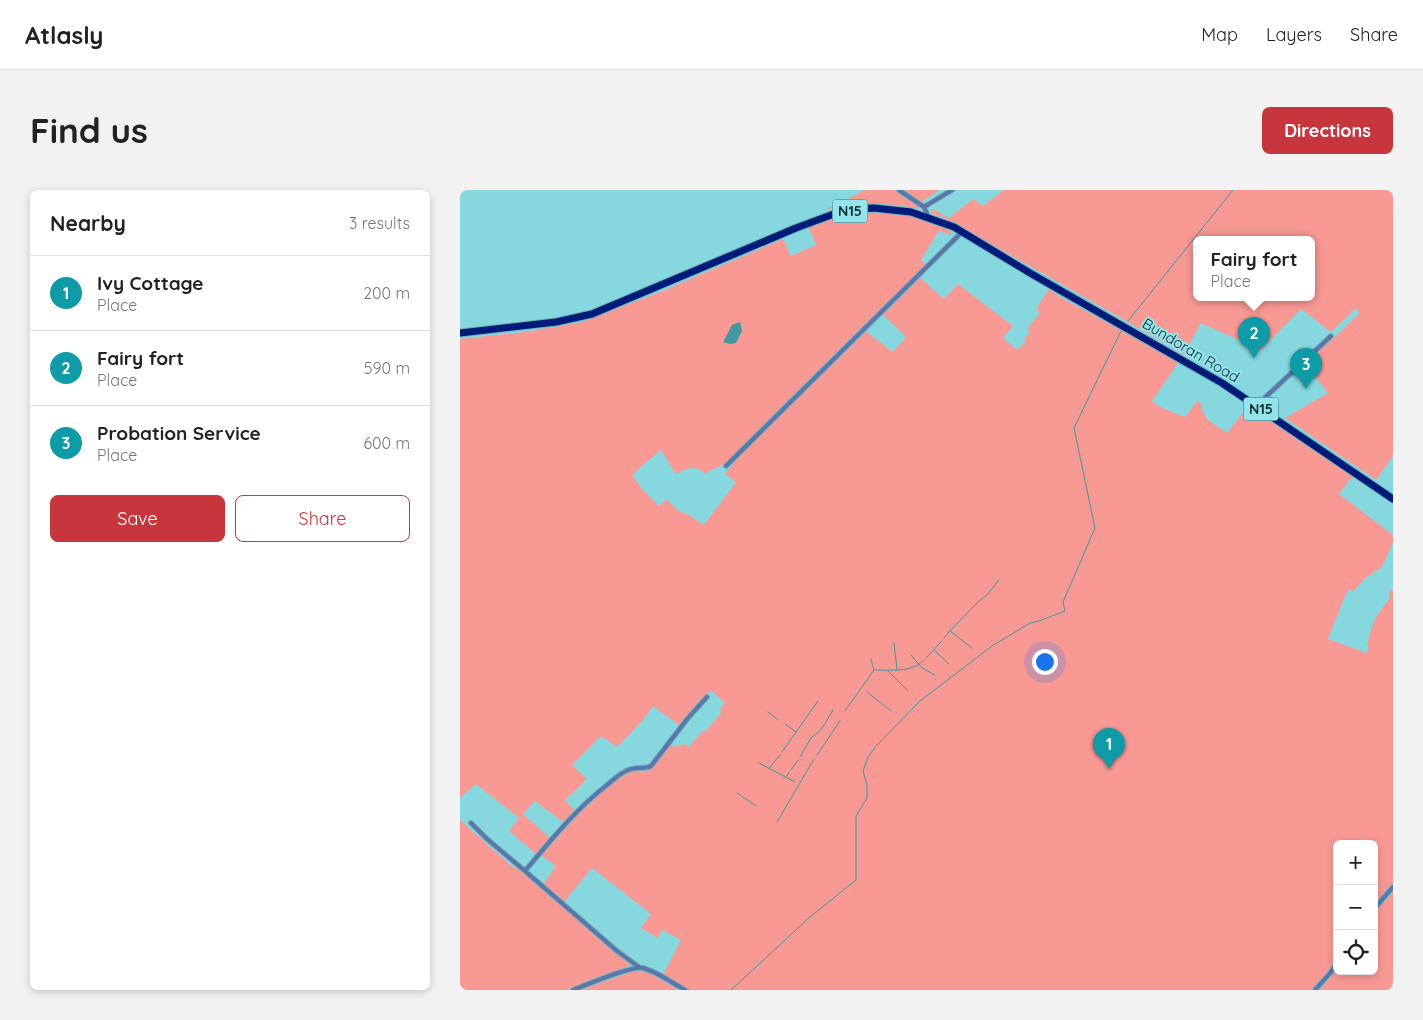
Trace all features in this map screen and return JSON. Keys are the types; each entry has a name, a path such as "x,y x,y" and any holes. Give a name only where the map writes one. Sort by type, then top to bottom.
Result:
{"highway":[{"name":"N15","path":"460,333 556,322 592,314 788,231 831,215 855,209 874,208 911,212 928,216 963,232"},
{"name":"Bundoran Road","path":"963,232 1034,276 1222,383 1393,499"}],"street":[{"path":"899,190 924,206 928,216"},
{"path":"924,206 952,190"},
{"path":"726,466 963,232"},
{"path":"1256,406 1331,336"},
{"path":"525,871 569,819 603,788 634,767 646,769 651,766 688,718 707,697"},
{"path":"471,823 617,951 639,967 654,972 685,990"},
{"path":"1378,904 1393,887"},
{"path":"573,990 639,967"},
{"path":"1315,990 1333,969"}],"shaded area":[{"path":"864,190 894,190 919,206 919,209 872,204 826,209"},
{"path":"904,190 939,190 924,200 923,203"},
{"path":"1004,190 1393,190 1393,456 1376,480 1285,418 1328,393 1305,364 1357,316 1359,313 1356,308 1331,332 1301,309 1261,350 1201,323 1184,354 954,223 931,214 931,208 949,218 973,199 983,206"},
{"path":"866,212 908,214 943,226 952,233 951,235 939,231 921,260 927,265 725,464 706,474 699,469 692,468 676,474 661,450 636,471 633,476 641,488 659,506 666,499 680,512 687,514 704,525 736,482 725,474 741,454 864,330 893,352 906,337 882,314 919,277 944,299 958,284 1013,326 1003,338 1017,350 1025,342 1026,336 1030,332 1027,329 1039,314 1037,307 1049,289 1179,362 1152,401 1162,408 1185,417 1197,401 1203,405 1201,408 1208,420 1227,433 1248,406 1353,476 1339,494 1393,535 1393,542 1382,567 1364,579 1353,592 1349,589 1328,639 1367,653 1373,624 1389,599 1389,591 1393,590 1393,884 1378,901 1378,840 1333,840 1333,964 1321,982 1311,990 687,990 663,975 681,940 662,930 658,938 641,928 651,914 592,868 564,902 543,884 556,866 541,855 588,803 615,781 632,770 649,770 670,744 674,747 685,744 689,747 702,731 705,732 721,713 720,709 725,703 711,690 679,725 653,706 643,720 617,747 601,736 572,765 587,779 565,800 575,811 563,822 535,801 523,814 550,838 536,854 509,831 519,818 476,784 460,798 460,339 525,332 582,322 660,292 783,239 791,256 816,245 809,228 811,228 811,225"},
{"path":"740,322 742,331 736,343 723,342 732,325"},
{"path":"460,820 514,868 517,867 631,965 567,990 460,990"},
{"path":"1393,892 1393,990 1320,990 1333,973 1333,975 1378,975 1378,909"},
{"path":"637,970 646,971 679,990 580,990"}],"waterway":[{"path":"1196,236 1233,190"},
{"path":"1128,321 1193,240"},
{"path":"731,990 810,917 856,880 856,816 867,798 867,785 863,771 868,757 876,746 920,701 992,646 1030,623 1065,611 1063,602 1095,528 1074,428 1121,331"},
{"path":"950,631 987,595 999,580"},
{"path":"944,638 950,631 972,648"},
{"path":"926,658 942,641"},
{"path":"894,643 897,669"},
{"path":"935,651 949,664"},
{"path":"911,655 922,668 935,675"},
{"path":"845,711 874,670 871,659"},
{"path":"875,670 907,669 924,660"},
{"path":"888,671 908,691"},
{"path":"867,692 891,711"},
{"path":"782,752 818,701"},
{"path":"800,757 811,738 821,730 833,710"},
{"path":"768,712 778,720"},
{"path":"817,755 840,721"},
{"path":"785,724 796,732"},
{"path":"774,762 780,755"},
{"path":"777,822 814,759"},
{"path":"791,770 798,760"},
{"path":"759,763 795,782"},
{"path":"769,769 773,763"},
{"path":"787,776 789,772"},
{"path":"737,793 756,806"},
{"path":"683,986 689,990"}],"place":[{"name":"Fairy fort","path":"1254,358"},
{"name":"Probation Service","path":"1306,389"},
{"name":"Ivy Cottage","path":"1109,769"}]}
